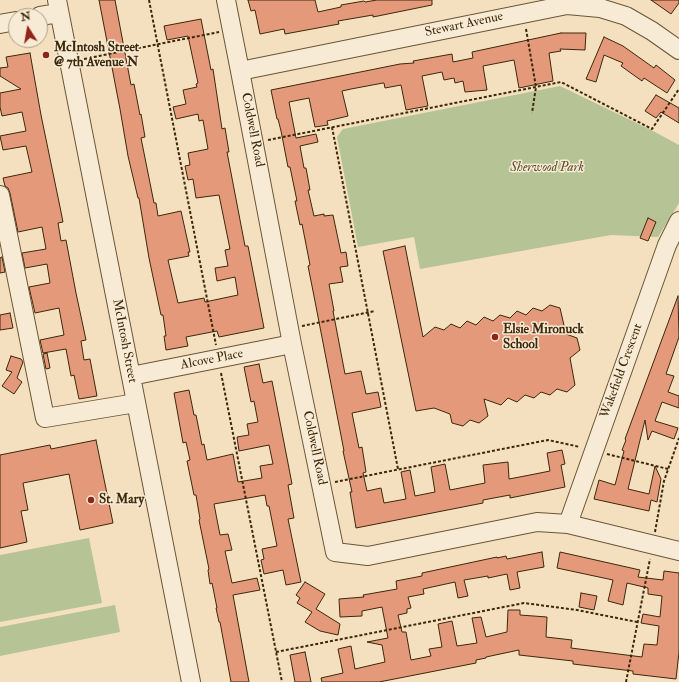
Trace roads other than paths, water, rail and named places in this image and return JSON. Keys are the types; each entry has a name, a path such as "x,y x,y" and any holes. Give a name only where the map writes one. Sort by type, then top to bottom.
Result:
{"street":[{"name":"Coldwell Road","path":"226,0 291,336 335,552 368,556 537,522 568,524 679,551"},
{"name":"Stewart Avenue","path":"240,71 567,5 600,8 626,16 652,31 679,50"},
{"path":"48,12 58,6"},
{"name":"McIntosh Street","path":"58,6 191,682"},
{"path":"0,195 45,418 136,402"},
{"name":"Wakefield Crescent","path":"568,524 667,245 679,221"},
{"name":"Alcove Place","path":"131,376 219,359 291,336"}],"place":[{"name":"McIntosh Street @ 7th Avenue N","path":"46,55"},
{"name":"Elsie Mironuck School","path":"495,337"},
{"name":"St. Mary","path":"91,500"}],"park label":[{"name":"Sherwood Park","path":"547,168"}]}
